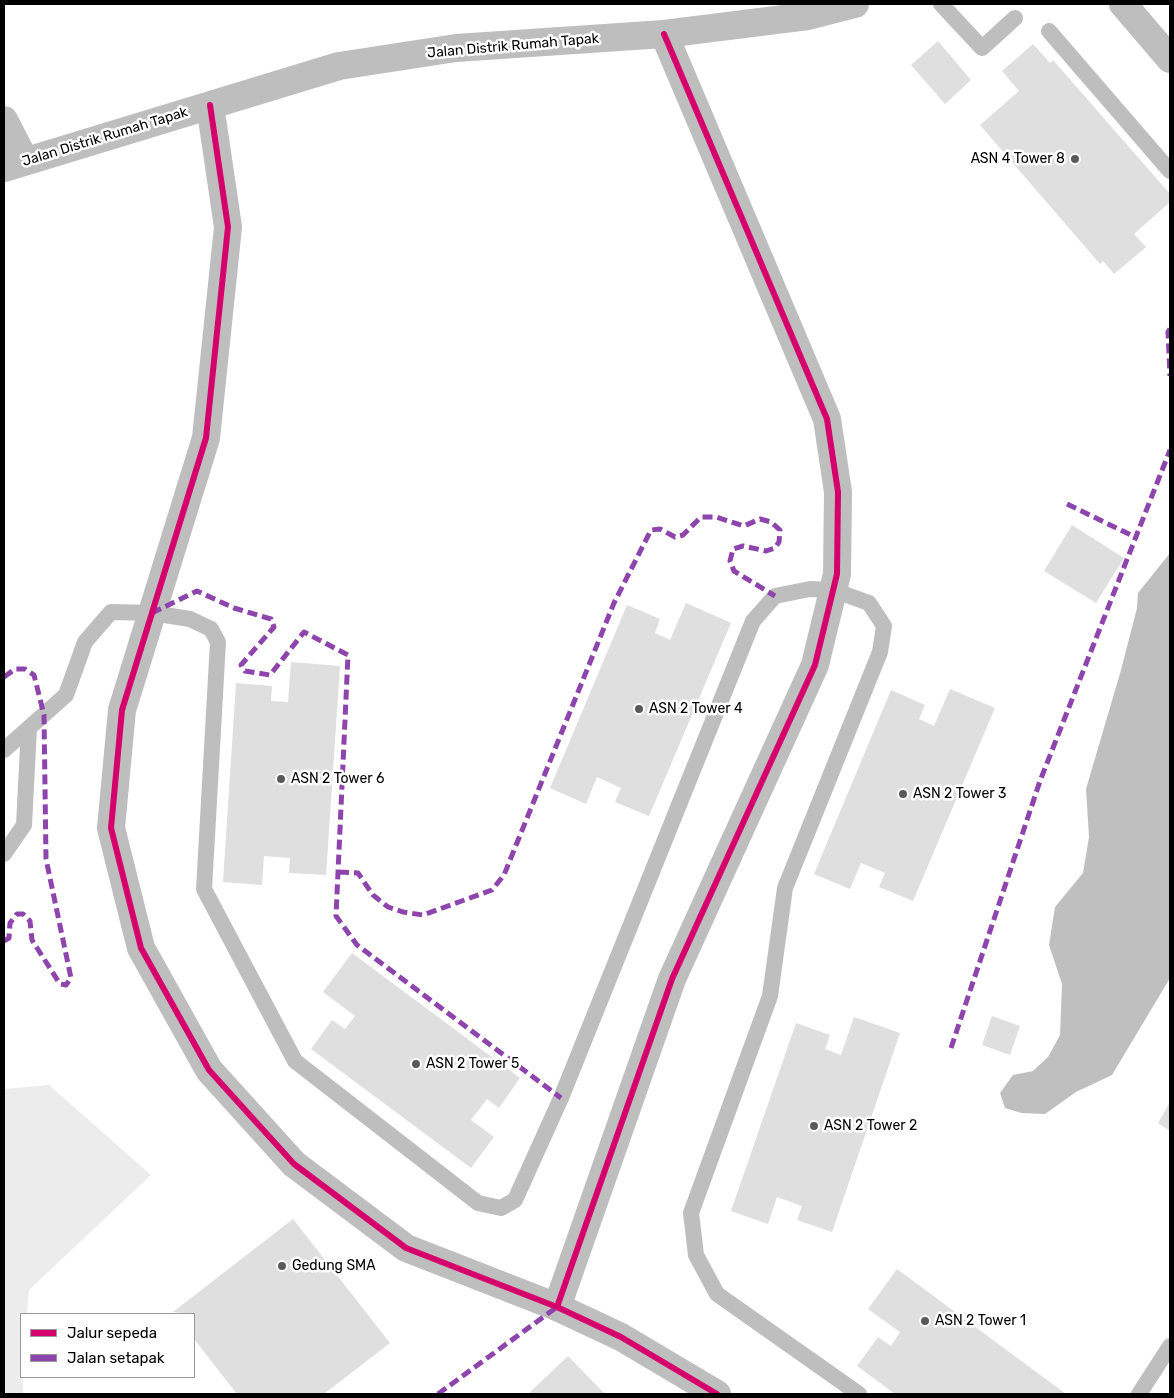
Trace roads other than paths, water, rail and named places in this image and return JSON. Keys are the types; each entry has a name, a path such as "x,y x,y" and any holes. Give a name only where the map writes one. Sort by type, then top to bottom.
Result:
{"street":[{"name":"Jalan Distrik Rumah Tapak","path":"14,164 339,66 456,48 664,34 808,16 855,4"},
{"path":"1123,4 1170,59"},
{"path":"558,1307 672,979 815,665 837,574 838,492 827,419 664,34"},
{"path":"210,105 228,227 206,438 122,710 111,828 141,948 209,1070 294,1164 406,1248 558,1307 622,1337 718,1394"},
{"path":"4,120 14,164"}],"lane":[{"path":"941,4 982,48 1014,18"},
{"path":"1050,31 1164,152 1170,171"},
{"path":"4,750 66,695 85,642 111,612 152,613 190,619 211,629 218,642 204,889 295,1061 478,1204 501,1208 515,1200 561,1098 753,621 775,596 810,589 833,590 870,604 884,626 880,652 785,888 770,996 691,1214 696,1255 717,1294 859,1394"},
{"path":"6,846 24,825 29,728"},
{"path":"1139,1394 1170,1346"}],"place":[{"name":"ASN 4 Tower 8","path":"1075,159"},
{"name":"ASN 2 Tower 4","path":"639,709"},
{"name":"ASN 2 Tower 6","path":"281,779"},
{"name":"ASN 2 Tower 3","path":"903,794"},
{"name":"ASN 2 Tower 5","path":"416,1064"},
{"name":"ASN 2 Tower 2","path":"814,1126"},
{"name":"Gedung SMA","path":"282,1266"},
{"name":"ASN 2 Tower 1","path":"925,1321"}]}
